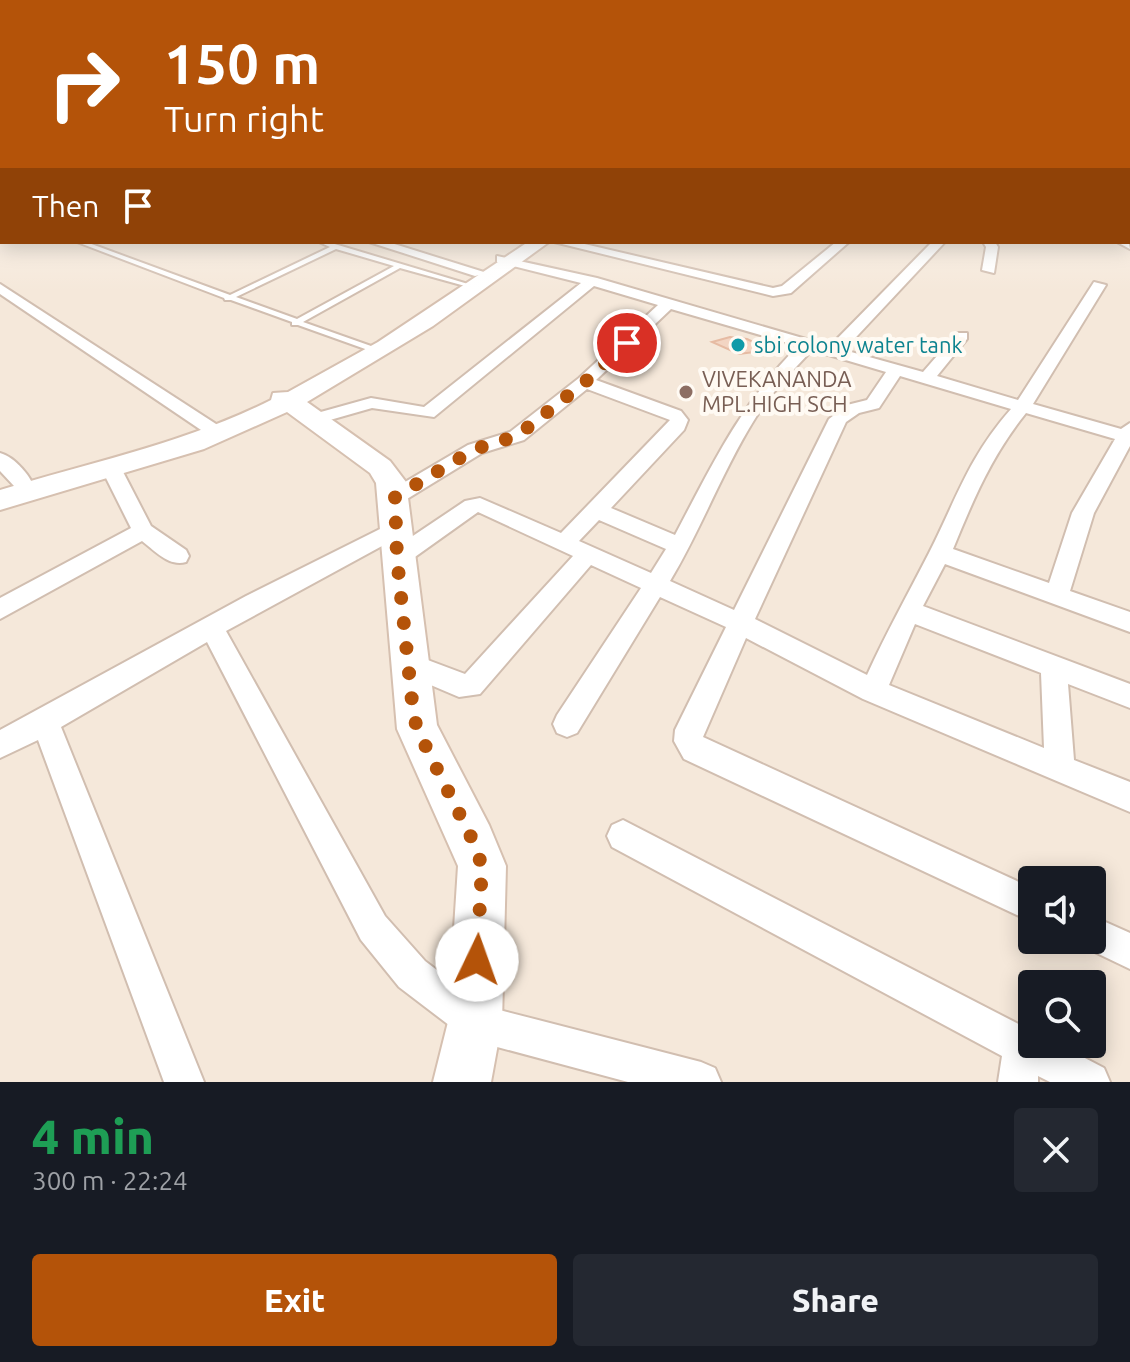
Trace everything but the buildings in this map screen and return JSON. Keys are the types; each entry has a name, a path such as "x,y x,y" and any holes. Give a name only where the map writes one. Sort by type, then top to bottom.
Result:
{"main road":[{"path":"0,500 25,488 210,428 296,407 368,348 472,278 536,244"},
{"path":"0,492 111,468 296,407 514,254"},
{"path":"296,407 380,467 391,482 417,729 473,841 482,866 475,1022 462,1082"}],"street":[{"path":"380,244 472,278"},
{"path":"566,244 722,300 807,346 897,368 1129,435 1083,513 1057,595"},
{"path":"514,254 669,303 722,300 784,291 841,244"},
{"path":"832,353 937,244"},
{"path":"989,270 990,244"},
{"path":"296,407 371,403 428,413 592,281"},
{"path":"873,691 908,611 940,553 975,472 999,434 1023,406 1099,285"},
{"path":"0,288 210,428"},
{"path":"396,528 475,449 517,436 585,382 669,303"},
{"path":"927,378 962,336"},
{"path":"567,724 680,546 747,417 777,377 807,346"},
{"path":"897,368 873,404 853,409 838,419 808,486 738,622 689,730 688,741 694,749 1018,899"},
{"path":"564,543 599,511 678,426 679,420 675,415 585,382"},
{"path":"0,459 25,488"},
{"path":"111,468 143,531 178,556"},
{"path":"0,745 396,528 480,505 738,622 873,691 1130,797"},
{"path":"599,511 680,546"},
{"path":"0,609 143,531"},
{"path":"940,553 1130,622"},
{"path":"409,664 459,685 471,686 587,555"},
{"path":"908,611 1130,696"},
{"path":"212,628 373,928 412,974 475,1022 701,1082"},
{"path":"1054,666 1060,767"},
{"path":"45,722 184,1082"},
{"path":"623,836 1020,1064 1090,1082"},
{"path":"1106,940 1130,951"}],"lane":[{"path":"85,244 227,299 368,348"},
{"path":"327,244 400,265 472,278"},
{"path":"227,299 335,247"},
{"path":"295,323 400,265"}],"shaded area":[{"path":"0,244 1130,244 1130,1082 0,1082"}],"place":[{"name":"sbi colony water tank","path":"738,345"},
{"name":"VIVEKANANDA MPL.HIGH SCH","path":"686,392"}],"route":[{"path":"477,960 482,866 473,841 417,729 397,558 395,497 475,449 517,436 585,382 627,343"}]}
